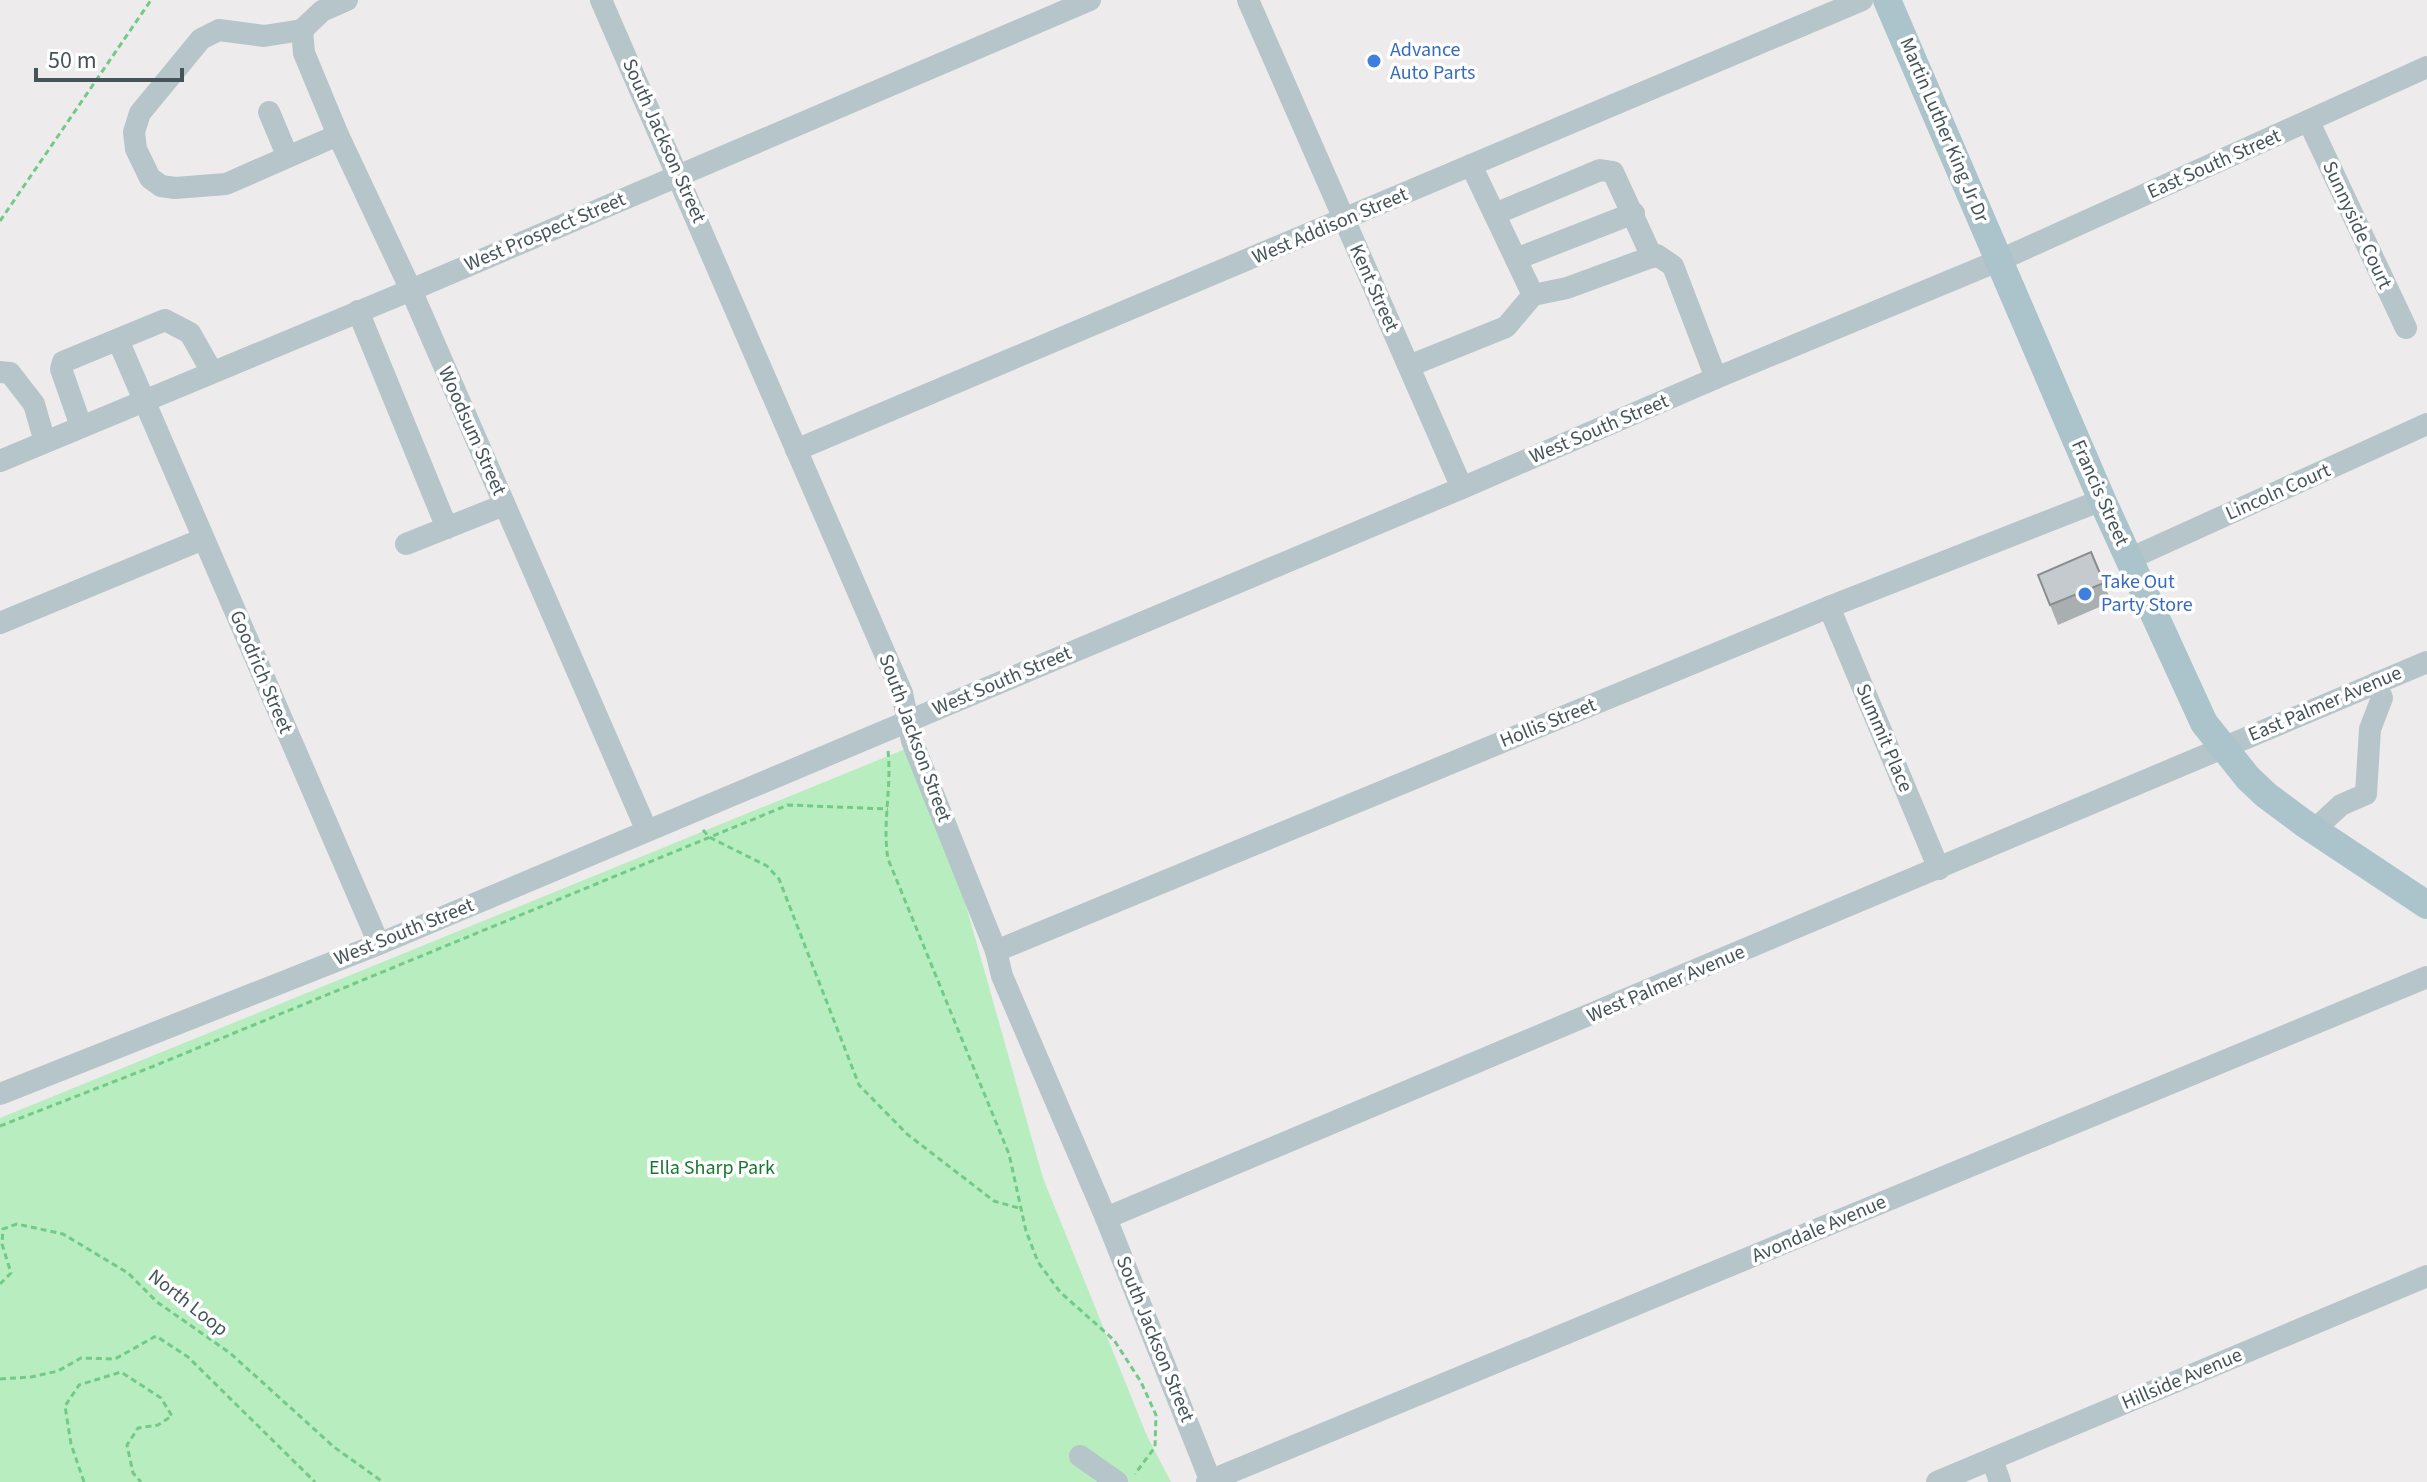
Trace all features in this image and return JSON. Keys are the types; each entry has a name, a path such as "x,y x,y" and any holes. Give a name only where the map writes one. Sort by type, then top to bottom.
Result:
{"main road":[{"name":"Martin Luther King Jr Dr","path":"1887,0 2000,260"},
{"name":"Francis Street","path":"2000,260 2102,500 2204,723 2248,778 2266,795 2427,905"}],"street":[{"path":"338,135 226,184 175,188 161,186 150,178 141,163 134,132 140,113 178,65 209,34 219,30 264,36 302,30 322,11 347,0"},
{"name":"South Jackson Street","path":"601,0 902,693 912,741 996,951 1002,976 1106,1218 1210,1482"},
{"name":"West Prospect Street","path":"0,461 411,290 1090,0"},
{"name":"Kent Street","path":"1248,0 1462,488"},
{"name":"West Addison Street","path":"796,450 1862,0"},
{"name":"Woodsum Street","path":"302,30 304,53 338,135 411,290 647,831"},
{"name":"East South Street","path":"2000,260 2427,67"},
{"path":"269,112 287,155"},
{"name":"Sunnyside Court","path":"2309,122 2406,328"},
{"path":"1471,165 1533,295"},
{"path":"1495,214 1600,170 1613,172 1652,257"},
{"path":"1516,259 1634,213"},
{"path":"1409,366 1506,327 1533,295 1567,288 1657,255 1673,266 1716,378"},
{"name":"West South Street","path":"0,1094 379,944 2000,260"},
{"path":"358,311 447,528"},
{"path":"81,426 61,369 63,362 165,320 190,333 212,372"},
{"name":"Goodrich Street","path":"118,340 379,944"},
{"path":"0,372 10,373 34,404 45,442"},
{"name":"Lincoln Court","path":"2129,559 2427,424"},
{"name":"Hollis Street","path":"996,951 1829,607 2102,500"},
{"path":"406,544 504,505"},
{"path":"0,623 203,539"},
{"name":"Summit Place","path":"1829,607 1939,869"},
{"name":"East Palmer Avenue","path":"2224,747 2427,662"},
{"path":"2314,830 2341,805 2366,794 2370,729 2382,698 2376,683"},
{"name":"West Palmer Avenue","path":"1106,1218 2224,747"},
{"name":"Avondale Avenue","path":"1210,1482 2427,977"},
{"name":"Hillside Avenue","path":"1937,1482 2427,1276"},
{"path":"1080,1456 1117,1482"},
{"path":"1992,1459 2000,1482"}],"path":[{"path":"0,221 151,0"},
{"path":"888,751 891,785 885,841 888,859 1009,1154 1026,1231 1038,1262 1060,1292 1114,1340 1141,1382 1156,1415 1155,1447 1129,1482"},
{"path":"0,1126 154,1066 788,805 888,809"},
{"path":"688,814 709,837 767,866 779,879 859,1085 907,1134 994,1201 1022,1209"},
{"name":"North Loop","path":"0,1284 11,1273 2,1244 3,1229 17,1224 63,1234 128,1273 157,1302 230,1353 334,1447 383,1482"},
{"path":"0,1379 58,1371 81,1358 115,1359 156,1336 188,1357 315,1482"},
{"path":"84,1482 71,1444 65,1406 79,1385 121,1372 161,1398 172,1416 158,1425 138,1428 127,1445 133,1473 141,1482"}],"green space":[{"name":"Ella Sharp Park","path":"920,743 1043,1178 1147,1436 1171,1482 0,1482 0,1118"}],"building":[{"path":"2091,552 2104,583 2050,605 2038,575"}],"place":[{"name":"Advance Auto Parts","path":"1374,61"},
{"name":"Take Out Party Store","path":"2085,594"}]}
